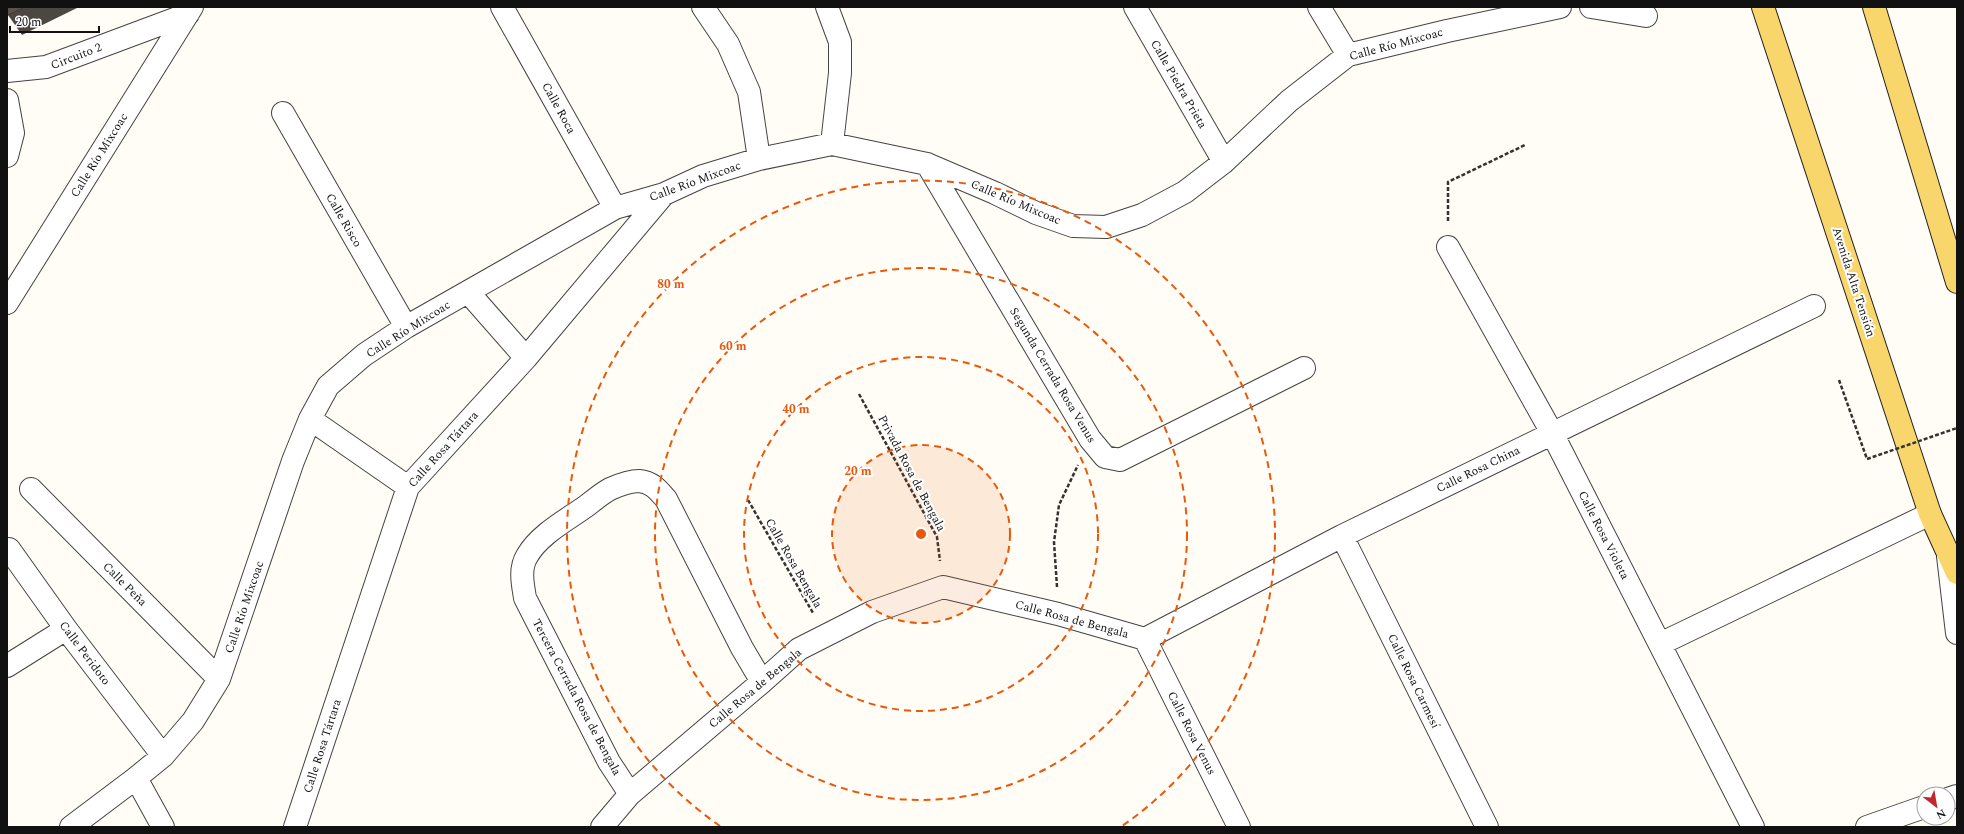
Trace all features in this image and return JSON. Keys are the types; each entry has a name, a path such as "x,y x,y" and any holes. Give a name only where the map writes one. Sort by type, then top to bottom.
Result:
{"main road":[{"name":"Avenida Alta Tensión","path":"1764,7 1930,514 1952,564"},
{"path":"1874,7 1957,282"}],"street":[{"name":"Calle Roca","path":"502,7 615,208"},
{"path":"703,7 728,44 749,92 758,158"},
{"path":"827,7 840,42 840,73 832,144"},
{"name":"Calle Piedra Prieta","path":"1135,7 1224,162"},
{"path":"1320,7 1348,55"},
{"name":"Calle Río Mixcoac","path":"71,827 136,778 162,756 193,721 219,679 293,461 310,418 328,386 364,355 406,327 615,208 664,194 703,176 758,158 832,144 927,164 996,193 1036,213 1073,226 1106,227 1142,215 1184,192 1224,162 1289,101 1348,55 1447,31 1560,7"},
{"path":"1591,7 1646,16"},
{"name":"Calle Río Mixcoac","path":"7,303 190,10"},
{"name":"Circuito 2","path":"7,71 46,67 190,10"},
{"path":"7,100 13,133 7,156"},
{"name":"Calle Risco","path":"283,113 406,327"},
{"name":"Segunda Cerrada Rosa Venus","path":"927,164 1090,439 1105,457 1120,460 1304,368"},
{"name":"Calle Rosa Tártara","path":"295,827 408,487 526,358 664,194"},
{"name":"Calle Rosa Violeta","path":"1448,247 1552,433 1753,827"},
{"path":"468,292 526,358"},
{"name":"Calle Rosa China","path":"1145,639 1342,536 1814,306"},
{"path":"310,418 408,487"},
{"name":"Tercera Cerrada Rosa de Bengala","path":"630,794 608,762 525,598 522,568 526,557 533,547 549,533 608,490 624,483 638,481 648,483 657,488 666,499 742,648 762,682"},
{"name":"Calle Peña","path":"31,489 219,679"},
{"path":"1660,644 1930,514"},
{"name":"Calle Rosa Carmesí","path":"1342,536 1487,827"},
{"name":"Calle Peridoto","path":"9,549 66,629 162,756"},
{"name":"Avenida Alta Tensión","path":"1952,564 1957,633"},
{"name":"Calle Rosa de Bengala","path":"602,827 630,794 799,649 872,612 943,587 1058,614 1145,639"},
{"path":"7,666 66,629"},
{"name":"Calle Rosa Venus","path":"1145,639 1239,827"},
{"path":"136,778 164,827"},
{"path":"1867,827 1916,810"}],"path":[{"path":"1448,247 1448,182 1525,145"},
{"path":"1839,380 1867,459 1957,428"},
{"name":"Privada Rosa de Bengala","path":"859,394 937,537 943,587"},
{"path":"1058,614 1054,542 1059,505 1090,439"},
{"name":"Calle Rosa Bengala","path":"748,500 825,635"}],"building":[{"path":"7,7 25,7 8,15"}]}
